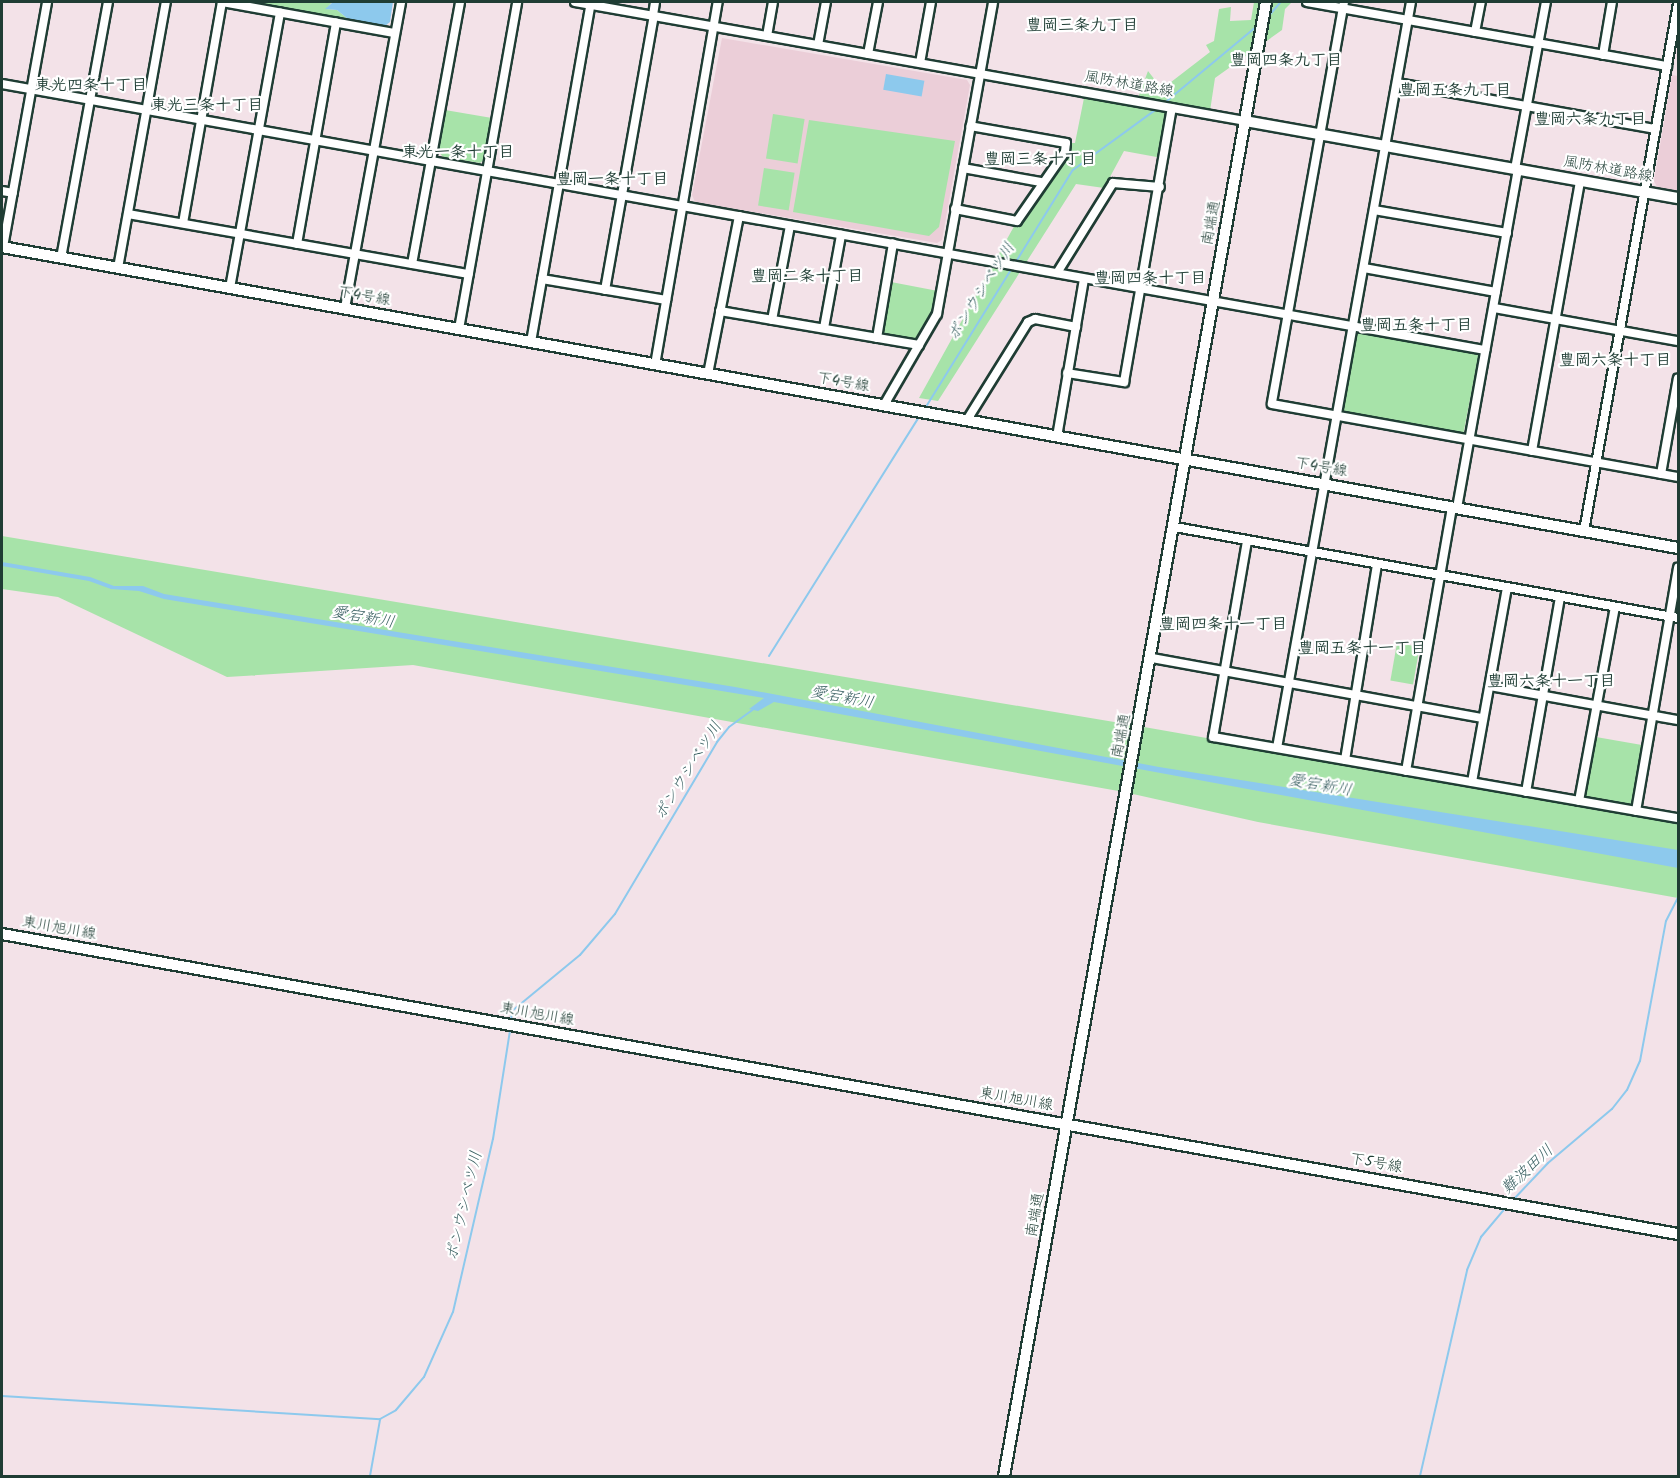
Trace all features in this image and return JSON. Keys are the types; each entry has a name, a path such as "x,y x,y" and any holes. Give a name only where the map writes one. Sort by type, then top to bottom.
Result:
{"street":[{"path":"2,247 47,2"},
{"path":"61,258 108,2"},
{"path":"118,268 166,2"},
{"path":"183,223 222,2 394,33"},
{"path":"345,308 401,2"},
{"path":"412,264 460,2"},
{"path":"459,329 517,2"},
{"name":"風防林道路線","path":"575,2 591,3 1678,198"},
{"path":"605,291 655,2"},
{"path":"655,365 718,2"},
{"path":"767,36 773,2"},
{"path":"818,45 826,2"},
{"path":"868,54 878,2"},
{"path":"920,63 931,2"},
{"path":"884,405 937,314 993,2"},
{"path":"1307,2 1344,5 1408,20 1667,66"},
{"path":"1277,748 1411,2"},
{"path":"1475,32 1481,2"},
{"path":"1406,771 1441,575 1470,440 1497,292 1546,2"},
{"path":"1603,55 1612,2"},
{"path":"531,342 591,3"},
{"path":"1584,531 1678,4"},
{"name":"南端通","path":"1004,1476 1152,658 1265,5"},
{"path":"1344,5 1272,404 1678,477"},
{"path":"230,288 280,12"},
{"path":"297,244 336,22"},
{"path":"1397,83 1656,129"},
{"path":"2,84 89,101 146,108 202,121 259,128 315,141 374,149 431,162 487,169 558,185 623,193 790,226 1485,350"},
{"path":"1067,373 1124,382 1160,187 1171,108"},
{"path":"955,209 1017,221 1041,182 1065,152 1066,143 970,126"},
{"path":"963,168 1041,182"},
{"path":"1532,451 1580,181"},
{"path":"1057,273 1113,183 1160,187"},
{"path":"2,191 13,193"},
{"path":"1374,210 1507,233"},
{"path":"128,214 468,274"},
{"path":"708,374 738,216"},
{"path":"772,320 790,226"},
{"path":"824,328 841,235"},
{"path":"877,338 893,243"},
{"name":"下4号線","path":"2,247 1678,548"},
{"path":"1364,268 1497,292"},
{"path":"542,279 666,300"},
{"path":"1057,436 1084,279"},
{"path":"1494,308 1678,341"},
{"path":"720,311 918,345"},
{"path":"967,420 1028,322 1035,319 1076,327"},
{"path":"1661,474 1678,378"},
{"path":"1175,527 1674,617"},
{"path":"1247,541 1213,737 1678,818"},
{"path":"1345,760 1354,694 1377,565"},
{"path":"1636,811 1674,617 1678,568"},
{"path":"1472,782 1506,588"},
{"path":"1526,792 1560,597"},
{"path":"1579,801 1615,607"},
{"path":"1152,658 1483,718"},
{"path":"1490,686 1678,720"},
{"name":"東川旭川線","path":"2,934 1068,1124"},
{"name":"下5号線","path":"1068,1124 1678,1234"}],"shaded area":[{"path":"722,38 967,80 970,85 942,240 937,243 695,202 692,195"},
{"path":"1672,75 1678,76 1678,191 1657,187 1654,181"}],"green space":[{"path":"243,2 332,2 326,9 337,10 348,19"},
{"path":"1254,2 1292,2 1285,9 1282,30 1215,78 1210,111 1138,98 1148,71 1162,89 1210,52 1206,45 1214,41 1219,9 1231,7 1230,21 1251,20"},
{"path":"1084,98 1170,113 1162,158 1124,151 1104,188 1076,184 938,401 919,398 1017,221 1066,143 1075,143"},
{"path":"445,110 492,118 485,159 480,163 443,157 438,151"},
{"path":"773,114 805,119 798,163 766,158"},
{"path":"809,120 955,141 939,227 929,236 793,212"},
{"path":"764,168 795,173 789,210 758,206"},
{"path":"891,282 938,291 935,312 919,340 882,334"},
{"path":"1357,331 1479,355 1463,437 1341,413"},
{"path":"2,536 1144,727 1678,821 1678,898 1258,822 1124,792 413,665 227,677 58,597 2,589"},
{"path":"1397,643 1420,647 1413,684 1390,680"},
{"path":"1596,737 1646,746 1635,808 1585,799"}],"water":[{"path":"333,2 393,2 390,22 385,26 348,19 337,10 325,9"},
{"path":"886,74 924,81 922,97 883,90"},
{"path":"2,562 90,577 114,586 143,586 164,594 735,687 1159,767 1678,850 1678,868 774,702 758,711 749,709 764,698 164,599 139,591 111,589 89,581 2,566"}],"waterway":[{"path":"287,2 309,2"},
{"name":"ポンウシベツ川","path":"1266,19 1281,2"},
{"name":"ポンウシベツ川","path":"1162,105 1257,26"},
{"name":"ポンウシベツ川","path":"924,410 1073,170 1158,108"},
{"name":"ポンウシベツ川","path":"769,656 919,417"},
{"name":"ポンウシベツ川","path":"511,1021 512,1011 580,955 615,914 717,742 729,727 754,709"},
{"name":"難波田川","path":"1513,1200 1548,1163 1612,1109 1627,1090 1640,1061 1666,921 1678,897"},
{"name":"ポンウシベツ川","path":"2,1396 380,1419 396,1410 424,1377 453,1312 493,1139 510,1030"},
{"name":"難波田川","path":"1420,1476 1467,1270 1481,1237 1507,1206"},
{"path":"370,1476 380,1420"}],"district":[{"name":"豊岡三条九丁目","path":"1082,26"},
{"name":"豊岡四条九丁目","path":"1286,61"},
{"name":"東光四条十丁目","path":"91,86"},
{"name":"豊岡五条九丁目","path":"1455,91"},
{"name":"東光三条十丁目","path":"207,106"},
{"name":"豊岡六条九丁目","path":"1590,120"},
{"name":"東光一条十丁目","path":"458,153"},
{"name":"豊岡三条十丁目","path":"1040,160"},
{"name":"豊岡一条十丁目","path":"612,180"},
{"name":"豊岡二条十丁目","path":"807,277"},
{"name":"豊岡四条十丁目","path":"1150,279"},
{"name":"豊岡五条十丁目","path":"1416,326"},
{"name":"豊岡六条十丁目","path":"1615,361"},
{"name":"豊岡四条十一丁目","path":"1223,625"},
{"name":"豊岡五条十一丁目","path":"1362,649"},
{"name":"豊岡六条十一丁目","path":"1551,682"}],"water label":[{"name":"愛宕新川","path":"363,618"},
{"name":"愛宕新川","path":"842,698"},
{"name":"愛宕新川","path":"1320,786"}]}
